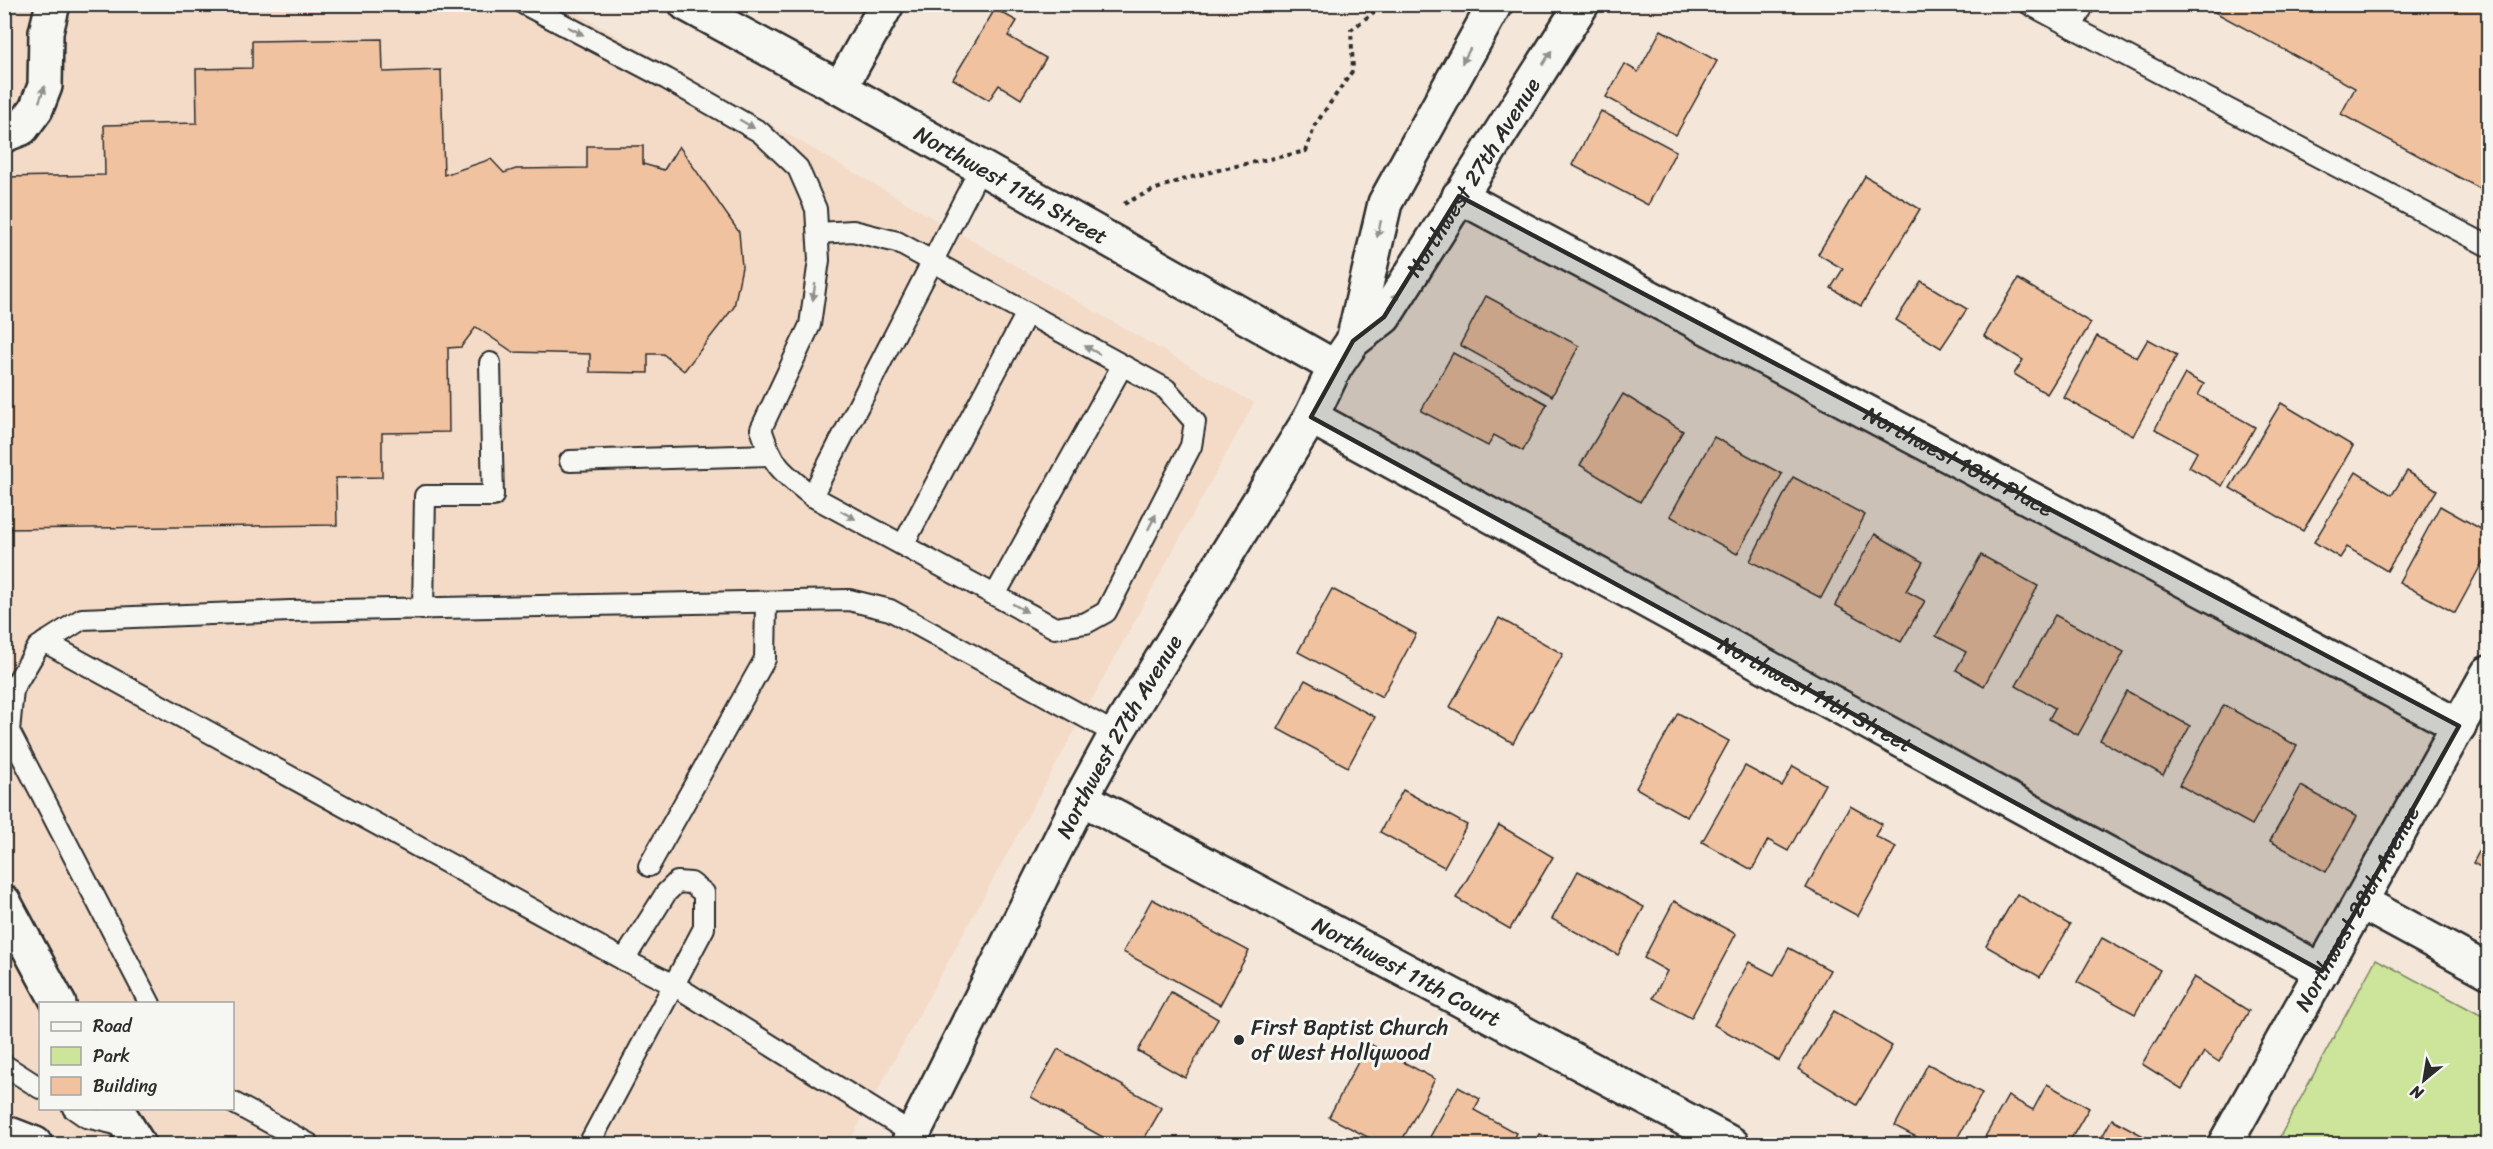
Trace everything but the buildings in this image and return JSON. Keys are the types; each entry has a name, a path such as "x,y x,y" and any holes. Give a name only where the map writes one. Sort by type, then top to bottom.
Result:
{"street":[{"path":"4,135 22,128 36,109 45,86 46,32 52,4"},
{"name":"Northwest 11th Street","path":"686,4 981,167 1344,354"},
{"path":"840,88 887,4"},
{"name":"Northwest 27th Avenue","path":"910,1139 1081,798 1116,734 1311,417 1344,354 1385,203 1495,4"},
{"name":"Northwest 27th Avenue","path":"1344,354 1384,317 1582,4"},
{"name":"Northwest 10th Place","path":"1459,196 2459,726"},
{"name":"Northwest 11th Street","path":"1311,417 2322,971"},
{"name":"Northwest 28th Avenue","path":"2225,1144 2488,673"},
{"name":"Northwest 11th Court","path":"1081,798 1732,1144"},
{"path":"4,902 58,1002"},
{"path":"2361,902 2488,971"}],"lane":[{"path":"524,4 667,79 760,132 798,168 816,209 819,260 810,325 761,429 770,455 780,470 812,496 1055,628 1086,623 1106,612 1191,446 1194,422 1166,389 897,242 853,231 818,233"},
{"path":"2029,4 2488,246"},
{"path":"2072,27 2084,4"},
{"path":"812,496 981,167"},
{"path":"903,545 1027,313"},
{"path":"423,609 425,496 493,496 490,363"},
{"path":"995,595 1122,366"},
{"path":"570,461 770,455"},
{"path":"149,1002 9,731 13,689 38,647 81,619 849,600 890,610 1116,734"},
{"path":"649,866 765,659 766,602"},
{"path":"45,642 624,960 674,985 910,1139"},
{"path":"589,1144 704,928 704,893 691,883 677,882 666,893 624,960"},
{"path":"4,1065 39,1087"},
{"path":"234,1103 309,1144"},
{"path":"77,1110 86,1117 126,1126"}],"path":[{"path":"1124,204 1148,191 1197,176 1306,151 1314,125 1353,70 1351,30 1383,4"}],"highlighted area":[{"path":"1459,196 2459,726 2322,971 1311,417 1353,341 1384,317"}],"shaded area":[{"path":"5,5 563,5 1254,403 848,1144 5,1144"}],"green space":[{"path":"2376,959 2488,1019 2488,1144 2276,1144"}],"place":[{"name":"First Baptist Church of West Hollywood","path":"1239,1040"}]}
